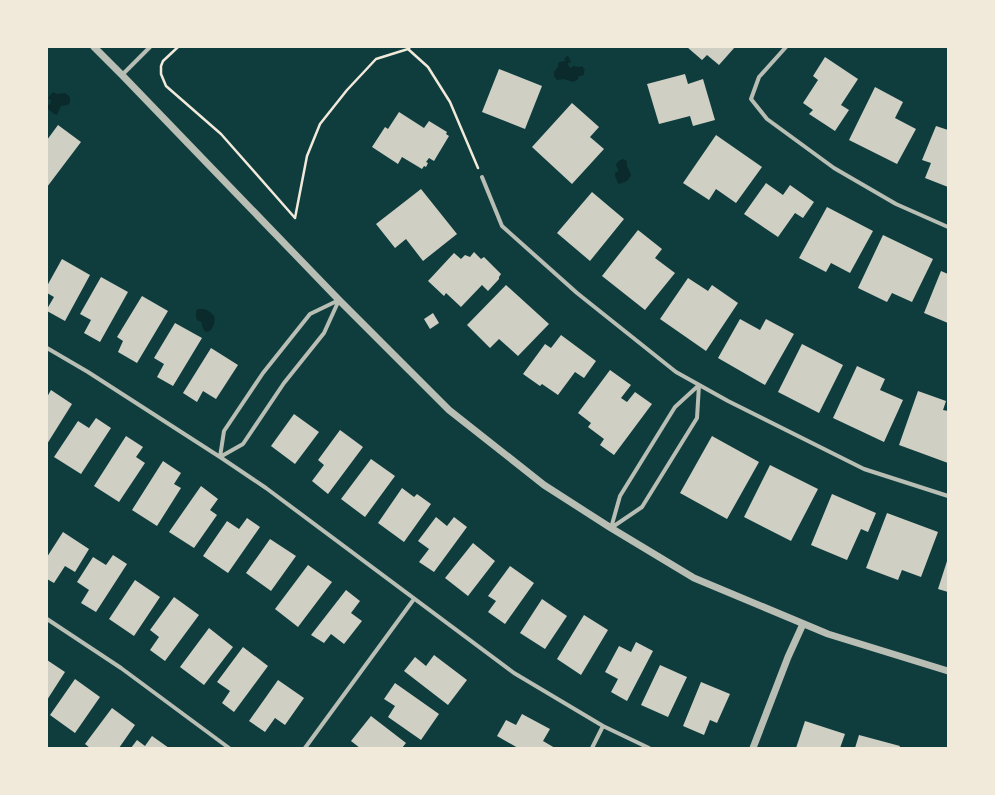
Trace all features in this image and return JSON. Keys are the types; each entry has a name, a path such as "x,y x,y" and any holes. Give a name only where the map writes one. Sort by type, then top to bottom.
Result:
{"street":[{"path":"94,47 339,300 449,410 544,485 611,528 694,578 828,634 948,671"},
{"path":"122,75 150,47"},
{"path":"786,47 759,77 751,99 767,118 834,168 896,204 948,227"},
{"path":"482,177 502,226 577,292 676,372 728,402 864,470 948,496"},
{"path":"220,457 224,431 263,373 310,314 339,300"},
{"path":"220,457 243,444 284,383 324,333 339,300"},
{"path":"47,348 88,372 266,488 514,673 604,726 649,748"},
{"path":"611,528 620,496 624,489 676,407 699,385"},
{"path":"611,528 642,507 697,418 699,385"},
{"path":"305,748 414,599"},
{"path":"47,619 121,668 229,748"},
{"path":"753,748 802,624"},
{"path":"592,748 604,726"}],"path":[{"path":"178,47 163,61 161,66 161,74 166,86 221,134 295,218 307,156 320,124 347,90 376,59 409,48 428,67 450,102 482,177"}],"water":[{"path":"567,56 572,62 568,63 569,67 582,66 585,70 584,75 579,76 578,79 573,82 564,79 557,80 554,76 558,63 566,61 564,59"},
{"path":"53,92 57,94 65,93 70,97 70,102 68,105 61,106 57,115 47,108 47,104 49,105 51,102 48,98"},
{"path":"623,159 627,161 627,166 631,175 627,181 619,184 615,176 615,173 618,171 616,165 618,161"},
{"path":"198,309 207,310 214,316 214,324 210,331 206,332 202,323 196,318 196,311"}],"building":[{"path":"687,47 735,47 719,65 707,55 702,60"},
{"path":"825,57 858,79 841,105 849,110 835,131 809,114 813,110 803,103 818,80 813,76"},
{"path":"499,69 542,86 525,129 482,112"},
{"path":"685,74 688,84 703,79 715,120 693,126 690,116 659,124 647,84"},
{"path":"875,87 903,102 895,118 916,129 897,164 849,140"},
{"path":"572,103 599,127 590,137 604,149 572,184 532,147"},
{"path":"399,112 424,128 429,121 447,132 446,134 449,136 434,161 429,158 426,162 428,163 426,167 424,166 422,169 402,157 398,164 372,147 385,127 388,129"},
{"path":"58,125 81,142 47,187 47,140"},
{"path":"936,126 948,130 948,187 925,178 931,163 922,160"},
{"path":"716,135 762,167 736,203 716,189 709,200 683,183"},
{"path":"766,183 783,195 790,185 814,202 803,218 795,213 778,237 744,214"},
{"path":"421,189 457,234 423,261 406,239 395,248 376,224"},
{"path":"592,192 624,219 590,261 557,233"},
{"path":"827,207 873,231 850,273 831,263 826,272 799,258"},
{"path":"638,230 662,249 655,258 675,273 645,310 602,276"},
{"path":"883,235 933,259 912,302 892,293 887,302 858,288"},
{"path":"474,252 481,259 484,257 501,274 499,279 488,291 482,285 461,307 446,293 444,296 428,281 454,253 461,259 465,255 470,257"},
{"path":"62,259 90,275 65,321 47,311 54,297 47,293 47,286"},
{"path":"941,271 948,274 948,323 924,313"},
{"path":"101,277 128,292 100,342 84,333 91,320 80,314"},
{"path":"688,278 708,291 712,285 738,303 706,351 660,319"},
{"path":"506,285 549,324 518,356 499,339 490,348 467,325"},
{"path":"142,296 168,311 137,363 118,352 123,341 117,337"},
{"path":"433,313 439,323 430,329 424,319"},
{"path":"740,319 760,330 766,319 794,334 765,385 718,358"},
{"path":"175,323 202,338 173,386 157,377 164,364 154,358"},
{"path":"561,335 596,361 584,378 575,372 558,395 542,384 540,386 523,374 545,344 551,348"},
{"path":"802,344 843,365 819,413 778,392"},
{"path":"211,348 238,365 216,399 203,391 197,402 183,393"},
{"path":"857,366 885,379 880,390 903,400 884,442 833,418"},
{"path":"610,370 631,385 621,398 627,402 635,392 652,404 614,455 600,445 604,439 588,427 591,423 578,413"},
{"path":"51,390 72,404 47,444 47,397"},
{"path":"918,391 946,401 943,410 948,411 948,463 899,445"},
{"path":"294,414 319,432 295,464 271,446"},
{"path":"96,418 111,428 81,474 54,457 78,421 89,428"},
{"path":"340,430 363,447 328,494 312,481 324,465 318,460"},
{"path":"126,436 143,447 136,457 145,463 119,502 94,486"},
{"path":"712,436 759,462 727,519 680,493"},
{"path":"371,459 395,476 365,517 341,499"},
{"path":"163,461 181,473 174,484 181,488 157,526 132,510"},
{"path":"770,465 818,489 791,541 744,517"},
{"path":"201,486 218,499 210,510 217,515 194,548 169,532"},
{"path":"402,488 414,497 417,494 431,504 404,542 378,523"},
{"path":"832,494 876,513 868,532 861,529 847,560 811,545"},
{"path":"887,513 938,532 921,577 902,570 898,580 866,568"},
{"path":"436,517 447,526 454,517 467,527 434,572 419,562 429,549 418,541"},
{"path":"247,518 260,527 228,573 203,556 227,521 239,529"},
{"path":"63,532 89,549 75,572 65,566 54,583 47,579 47,557"},
{"path":"270,539 296,556 271,591 246,573"},
{"path":"473,543 495,561 468,596 445,578"},
{"path":"113,555 127,564 96,612 81,603 89,590 77,582 93,557 106,565"},
{"path":"948,558 948,592 938,589"},
{"path":"308,565 332,582 298,627 275,609"},
{"path":"510,566 534,583 505,624 488,612 496,601 488,596"},
{"path":"135,580 160,597 134,636 109,619"},
{"path":"346,590 360,601 351,613 362,621 344,644 331,634 324,643 311,635"},
{"path":"174,597 199,615 165,661 150,650 159,637 150,630"},
{"path":"542,599 567,616 545,649 520,633"},
{"path":"584,615 608,630 581,675 557,659"},
{"path":"209,628 233,647 204,685 180,667"},
{"path":"636,642 653,651 627,701 611,692 618,679 605,672 619,646 631,652"},
{"path":"243,647 268,666 234,712 222,703 230,691 217,682"},
{"path":"434,655 467,680 448,705 404,671 415,657 426,666"},
{"path":"47,660 65,672 47,700"},
{"path":"660,665 687,677 668,717 641,705"},
{"path":"75,679 100,697 75,733 50,715"},
{"path":"278,680 304,698 285,725 275,718 265,732 249,721"},
{"path":"701,682 730,694 717,723 710,720 704,735 683,726"},
{"path":"395,683 439,714 421,740 388,717 395,706 384,699"},
{"path":"112,708 135,725 119,748 90,748 85,744"},
{"path":"522,714 550,729 543,741 555,748 518,748 497,736 506,720 516,725"},
{"path":"371,716 406,743 402,748 360,748 351,741"},
{"path":"805,721 845,734 840,748 796,748"},
{"path":"859,735 900,746 899,748 855,748"},
{"path":"152,736 169,748 131,748 137,740 145,746"}]}
